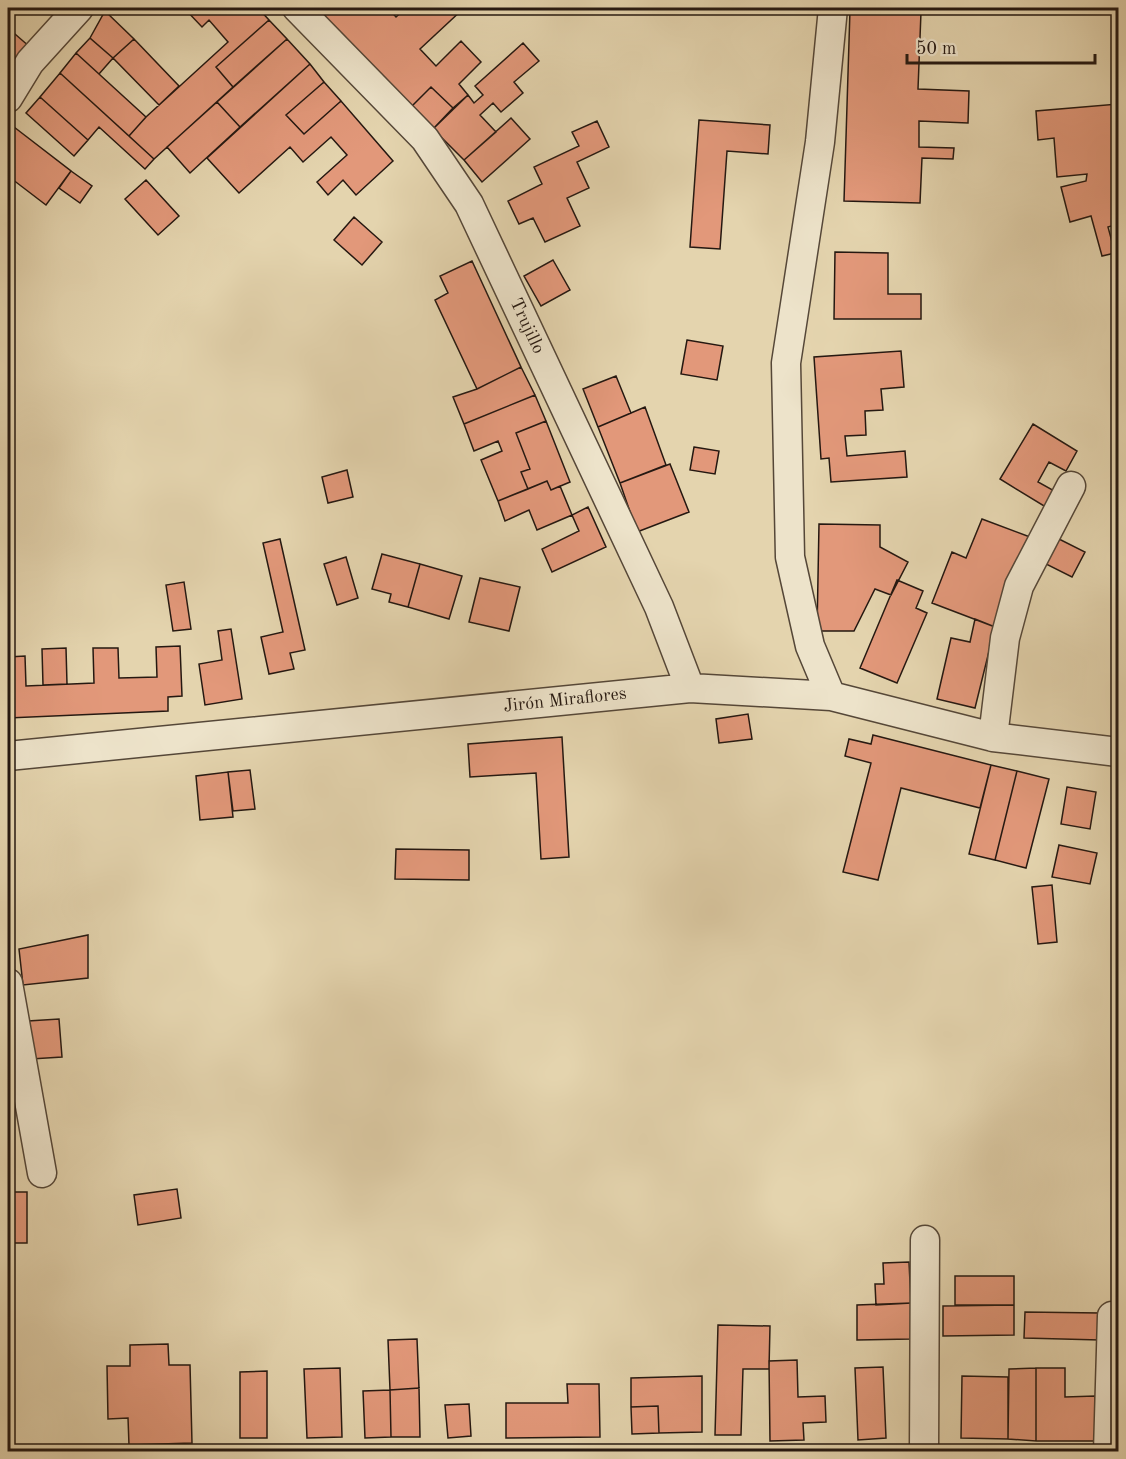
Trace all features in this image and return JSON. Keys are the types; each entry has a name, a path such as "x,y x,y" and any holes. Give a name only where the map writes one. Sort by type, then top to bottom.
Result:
{"street":[{"path":"8,98 30,62 79,8"},
{"name":"Trujillo","path":"297,8 425,138 469,204 659,607 690,688"},
{"path":"831,696 810,646 790,557 786,363 818,156 833,8"},
{"path":"993,737 1005,638 1019,586 1071,486"},
{"name":"Jirón Miraflores","path":"8,756 690,688 831,696 993,737 1119,752"},
{"path":"8,983 42,1173"},
{"path":"924,1452 925,1240"},
{"path":"1108,1452 1112,1316"}],"building":[{"path":"184,8 258,8 269,20 216,67 233,87 154,159 129,136 146,117 228,42 209,20 202,27"},
{"path":"333,8 388,8 396,17 406,8 464,8 420,49 436,66 461,41 481,62 459,84 468,95 453,108 431,87 411,107 324,16"},
{"path":"850,10 921,12 918,89 969,91 968,123 919,121 919,147 954,148 953,159 922,158 920,203 844,201"},
{"path":"105,11 134,39 113,58 90,38"},
{"path":"269,20 287,39 233,87 216,67"},
{"path":"8,28 30,47 8,74"},
{"path":"90,38 113,58 99,74 76,53"},
{"path":"134,39 179,86 159,105 113,58"},
{"path":"287,39 310,64 240,127 217,102"},
{"path":"523,43 539,61 514,82 523,93 501,112 493,103 480,115 496,132 464,160 433,129 468,95 474,103 483,95 475,86"},
{"path":"76,53 146,117 129,136 60,73"},
{"path":"310,64 324,82 286,115 304,134 341,101 393,161 356,195 343,180 328,195 317,182 347,155 331,137 303,162 290,147 239,193 207,158"},
{"path":"60,73 154,159 145,169 99,127 88,140 40,97"},
{"path":"324,82 341,101 304,134 286,115"},
{"path":"431,87 453,108 433,129 411,107"},
{"path":"40,97 88,140 74,156 26,113"},
{"path":"217,102 240,127 190,173 167,147"},
{"path":"1118,104 1118,224 1108,227 1115,253 1102,256 1091,216 1070,222 1061,187 1086,181 1087,174 1057,177 1054,138 1038,140 1036,111"},
{"path":"511,118 530,139 482,182 464,160"},
{"path":"699,120 770,125 768,154 727,151 720,249 690,247"},
{"path":"597,121 609,147 577,162 589,188 567,198 580,226 545,242 533,218 519,224 508,201 542,184 534,167 579,146 572,132"},
{"path":"14,127 71,171 46,205 8,176 8,136"},
{"path":"71,171 92,186 80,203 59,188"},
{"path":"146,180 179,216 158,235 125,199"},
{"path":"354,217 382,242 362,265 334,240"},
{"path":"835,252 888,253 888,294 921,294 921,319 834,319"},
{"path":"553,260 570,290 541,306 524,276"},
{"path":"472,261 521,367 477,389 435,300 448,293 440,276"},
{"path":"687,340 723,346 717,380 681,374"},
{"path":"901,351 904,387 881,389 883,410 865,411 866,435 845,436 847,456 905,451 907,477 831,482 829,458 821,459 814,357"},
{"path":"521,367 535,395 464,424 453,397 477,389"},
{"path":"616,376 631,413 598,427 583,389"},
{"path":"535,395 546,421 516,433 530,469 521,472 528,489 498,501 481,460 502,451 498,441 474,451 464,424"},
{"path":"645,407 666,465 620,483 598,427"},
{"path":"546,421 570,482 551,490 547,481 528,489 521,472 530,469 516,433"},
{"path":"1033,424 1077,451 1066,471 1049,462 1038,482 1058,493 1049,509 1000,479"},
{"path":"694,447 719,451 715,474 690,470"},
{"path":"670,464 689,512 637,532 620,483"},
{"path":"347,470 353,497 328,503 322,477"},
{"path":"547,481 551,490 560,486 572,515 537,530 529,510 505,521 498,501"},
{"path":"588,507 606,547 552,572 542,549 579,531 572,515"},
{"path":"982,519 1030,537 995,627 932,603 952,552 966,558"},
{"path":"819,524 880,525 880,547 908,562 891,595 875,589 854,631 817,631"},
{"path":"1055,537 1085,552 1072,577 1042,562"},
{"path":"280,539 305,650 290,653 294,669 269,674 261,637 283,632 263,543"},
{"path":"382,554 420,564 408,607 389,602 391,594 372,589"},
{"path":"346,557 358,598 337,605 324,564"},
{"path":"420,564 462,576 449,619 408,607"},
{"path":"480,578 520,587 509,631 469,622"},
{"path":"897,580 923,591 916,608 927,613 897,683 860,668"},
{"path":"184,582 191,629 173,631 166,585"},
{"path":"975,619 995,627 975,708 937,699 951,638 970,642"},
{"path":"231,629 242,699 205,705 199,664 222,660 218,631"},
{"path":"180,646 182,696 168,697 168,711 8,718 8,657 25,656 26,686 94,683 93,648 118,648 119,678 157,677 156,647"},
{"path":"66,648 67,684 43,685 42,649"},
{"path":"748,714 752,739 719,743 716,719"},
{"path":"873,735 991,765 980,808 901,788 878,880 843,872 871,763 845,756 849,739 871,744"},
{"path":"562,737 569,857 541,859 536,773 470,777 468,744"},
{"path":"991,765 1017,771 995,860 969,854"},
{"path":"250,770 255,809 233,811 228,772"},
{"path":"1017,771 1049,779 1026,868 995,860"},
{"path":"228,772 233,817 200,820 196,776"},
{"path":"1067,787 1096,792 1090,829 1061,824"},
{"path":"1059,845 1097,853 1090,884 1052,877"},
{"path":"396,849 469,850 469,880 395,879"},
{"path":"1052,885 1057,942 1038,944 1032,887"},
{"path":"88,935 88,978 23,985 19,949"},
{"path":"59,1019 62,1057 31,1059 28,1021"},
{"path":"177,1189 181,1218 138,1225 134,1195"},
{"path":"8,1192 27,1192 27,1243 8,1243"},
{"path":"909,1262 911,1303 876,1305 875,1284 884,1284 883,1263"},
{"path":"955,1276 1014,1276 1014,1305 955,1305"},
{"path":"911,1303 911,1339 857,1340 857,1305"},
{"path":"1014,1305 1014,1335 943,1336 943,1306"},
{"path":"1025,1312 1100,1313 1100,1340 1024,1338"},
{"path":"718,1325 770,1326 769,1369 743,1369 741,1435 715,1435"},
{"path":"417,1339 419,1388 390,1390 388,1340"},
{"path":"168,1344 169,1365 190,1365 192,1443 129,1445 128,1418 108,1419 107,1366 130,1366 130,1345"},
{"path":"797,1360 798,1397 825,1396 826,1422 803,1423 804,1440 770,1441 769,1361"},
{"path":"883,1367 886,1438 858,1440 855,1368"},
{"path":"340,1368 342,1437 307,1438 304,1369"},
{"path":"1036,1368 1065,1368 1065,1397 1095,1396 1095,1441 1036,1441"},
{"path":"1036,1368 1036,1441 1008,1439 1009,1369"},
{"path":"267,1371 267,1438 240,1438 240,1372"},
{"path":"702,1376 702,1432 659,1433 658,1406 631,1407 631,1378"},
{"path":"962,1376 1008,1377 1008,1439 961,1438"},
{"path":"567,1384 599,1384 600,1437 506,1438 506,1403 568,1403"},
{"path":"419,1388 420,1437 391,1437 390,1390"},
{"path":"390,1390 391,1437 365,1438 363,1391"},
{"path":"469,1404 471,1436 448,1438 445,1405"},
{"path":"658,1406 659,1433 632,1434 631,1407"}]}
